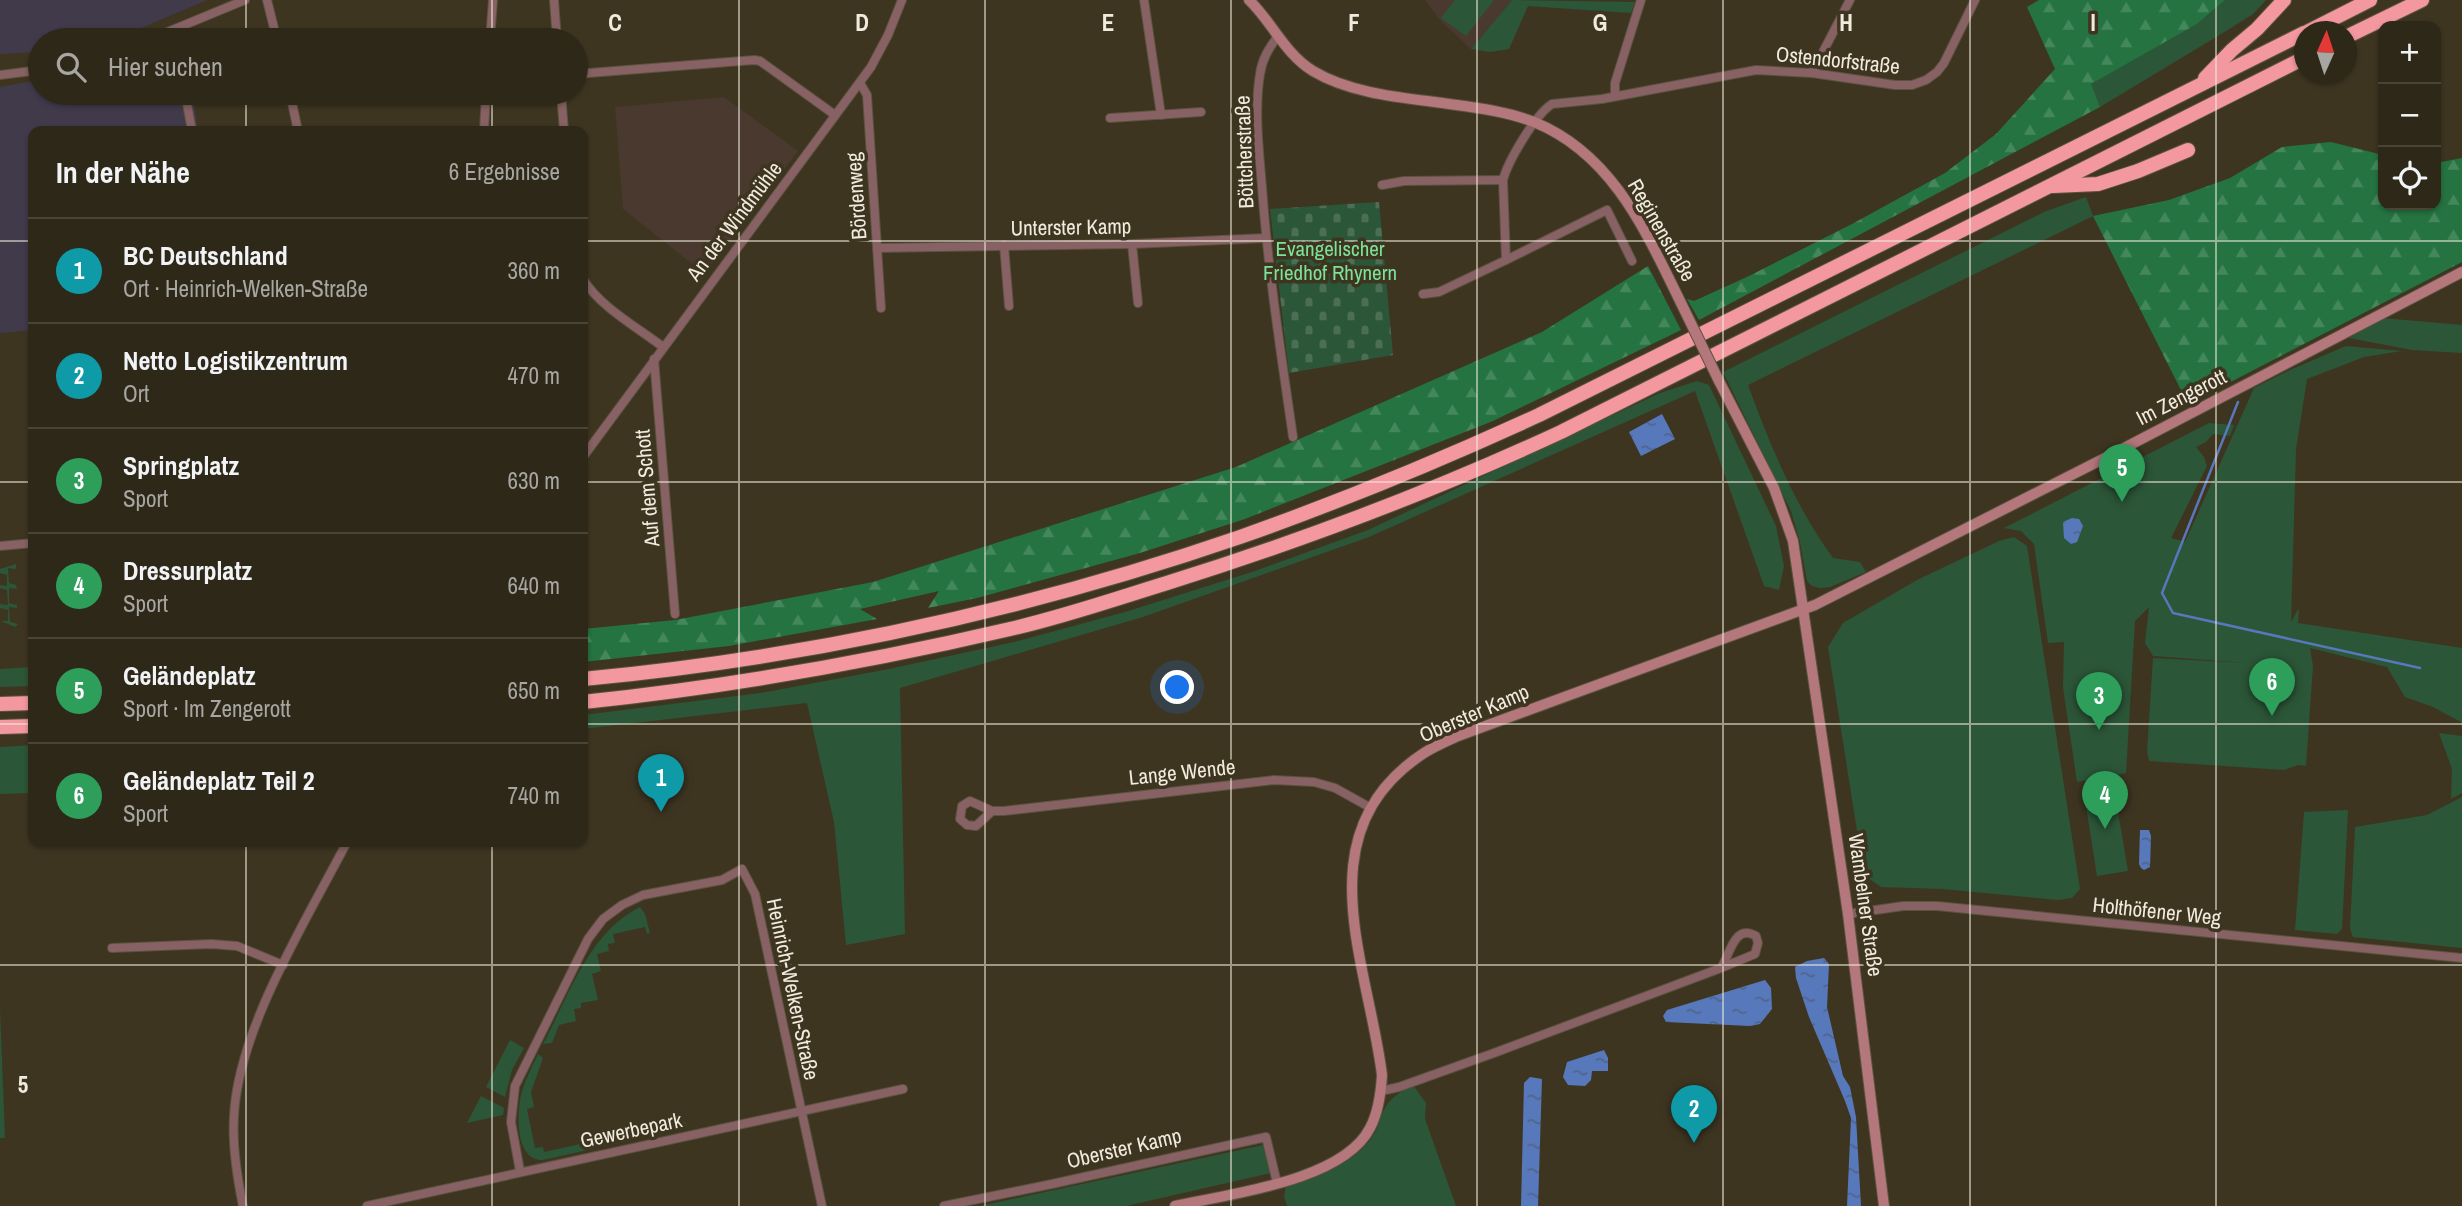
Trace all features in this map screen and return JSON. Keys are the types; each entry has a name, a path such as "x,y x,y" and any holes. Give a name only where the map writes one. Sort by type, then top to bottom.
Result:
{"highway":[{"path":"2197,87 2284,0"},
{"path":"2328,21 2370,0"},
{"path":"2357,32 2422,0"},
{"path":"588,678 728,661 901,630 1110,578 1239,537 1446,457 1539,415 2294,38"},
{"path":"588,701 824,668 1012,629 1252,556 1364,515 1504,458 1658,384 2294,63"},
{"path":"2048,186 2098,184 2188,150"},
{"path":"0,704 28,703"},
{"path":"0,727 28,726"}],"main road":[{"name":"Reginenstraße","path":"1249,0 1302,64 1337,82 1398,97 1497,111 1535,123 1577,146 1604,171 1637,216 1774,488 1788,522 1803,610"},
{"name":"Im Zengerott","path":"1803,610 2103,459 2462,272"},
{"name":"Oberster Kamp","path":"1175,1206 1277,1182 1324,1167 1352,1150 1370,1128 1381,1091 1380,1057 1354,926 1350,886 1354,851 1371,808 1404,768 1426,751 1458,736 1803,610"},
{"name":"Wambelner Straße","path":"1803,610 1848,914 1884,1206"}],"street":[{"path":"184,28 245,0"},
{"path":"267,0 274,28"},
{"path":"491,28 493,0"},
{"path":"554,0 556,28"},
{"name":"An der Windmühle","path":"588,450 860,83 888,36 902,0"},
{"path":"1144,0 1161,115"},
{"path":"1615,96 1615,83 1641,0"},
{"path":"1812,73 1850,0"},
{"name":"Ostendorfstraße","path":"1503,180 1510,159 1545,108 1552,104 1615,96 1756,70 1812,73 1895,85 1912,85 1926,80 1944,63 1975,0"},
{"name":"Böttcherstraße","path":"1278,36 1264,58 1258,106 1266,239 1293,437"},
{"path":"588,73 760,61 835,115"},
{"path":"0,75 28,71"},
{"name":"Bördenweg","path":"860,83 867,95 881,308"},
{"path":"187,105 191,126"},
{"path":"293,105 297,126"},
{"path":"484,126 485,105"},
{"path":"562,105 564,126"},
{"path":"1110,118 1201,112"},
{"path":"1382,185 1404,181 1503,180 1506,260"},
{"path":"1423,294 1438,292 1608,209 1632,261"},
{"name":"Unterster Kamp","path":"877,248 1266,239"},
{"path":"1132,244 1138,303"},
{"path":"1004,246 1009,306"},
{"path":"588,292 663,347"},
{"name":"Auf dem Schott","path":"654,359 675,614"},
{"path":"0,546 28,543"},
{"name":"Lange Wende","path":"992,811 1274,780 1314,782 1335,788 1371,808"},
{"path":"243,1206 234,1142 236,1101 244,1058 262,1009 344,847"},
{"name":"Heinrich-Welken-Straße","path":"520,1171 511,1122 515,1086 588,939 603,919 632,900 656,892 722,880 742,869 754,894 822,1206"},
{"name":"Holthöfener Weg","path":"1848,914 1903,906 1937,906 2462,958"},
{"path":"1381,1091 1494,1053 1721,968 1755,954 1758,943 1756,936 1749,932 1741,933 1734,940 1721,968"},
{"path":"112,948 211,944 237,946 283,965"},
{"name":"Gewerbepark","path":"367,1206 903,1089"},
{"name":"Oberster Kamp","path":"944,1206 1266,1137 1277,1182"}],"shaded area":[{"path":"0,0 207,0 141,28 28,28 28,53 0,54"},
{"path":"1425,0 1512,0 1471,49 1440,20"},
{"path":"28,82 28,105 195,105 197,126 28,126 28,330 0,333 0,87"},
{"path":"724,97 798,151 705,274 623,209 615,107"}],"green space":[{"path":"1455,0 1494,0 1466,36 1441,18"},
{"path":"1512,0 1635,2 1631,13 1528,6 1509,49 1490,52 1471,49"},
{"path":"2039,0 2225,0 2197,24 2091,84 2100,107 1699,320 1687,299 1694,301 1749,276 1852,224 1945,173 1996,134 2055,69 2027,7"},
{"path":"2225,0 2266,0 2253,14 2100,107 2090,84 2197,24"},
{"path":"2331,142 2378,154 2378,210 2441,210 2441,162 2462,158 2462,262 2188,404 2093,216 2169,200 2230,178 2282,147"},
{"path":"2086,197 2093,216 1748,385 1784,475 1819,538 1833,558 1860,562 1866,572 1830,587 1812,586 1807,581 1791,511 1723,372 2044,212"},
{"name":"Evangelischer Friedhof Rhynern","path":"1379,202 1393,355 1289,373 1270,209"},
{"path":"1648,266 1681,330 1493,421 1245,519 1140,553 977,598 928,608 939,591 860,609 877,619 729,646 588,661 588,629 675,620 873,582 1236,467 1542,332"},
{"path":"2382,318 2462,325 2462,353 2412,350 2349,338"},
{"path":"2346,346 2402,351 2364,357 2307,379 2296,449 2291,622 2299,608 2298,623 2462,648 2462,730 2461,722 2433,707 2405,697 2387,667 2310,648 2313,666 2306,766 2298,765 2284,770 2149,761 2147,751 2153,658 2249,663 2153,656 2145,643 2149,607 2135,621 2126,773 2077,782 2063,687 2064,642 2048,643 2034,544 2021,531 2004,528 2209,423 2234,425 2230,436 2213,434 2206,442 2196,447 2207,466 2171,538 2185,542 2254,388"},
{"path":"1697,381 1709,385 1776,526 1784,566 1779,590 1764,586 1695,391 1369,537 1143,617 900,688 905,934 846,945 834,822 807,703 588,728 588,714 760,693 889,669 1014,642 1125,612 1252,572 1368,530 1660,393"},
{"path":"2014,537 2027,546 2080,889 2072,898 2058,900 1943,889 1881,887 1864,875 1828,647 1843,623 1917,580 1999,541"},
{"path":"16,564 16,569 8,568 9,583 16,585 17,589 9,588 9,603 17,605 17,608 9,607 10,622 18,624 15,627 1,621 8,621 8,610 0,608 0,604 8,605 7,590 0,588 0,585 7,586 7,575 0,573 0,569"},
{"path":"28,667 28,686 0,687 0,669"},
{"path":"2439,733 2462,736 2462,793 2451,799 2452,769"},
{"path":"28,745 28,793 0,794 0,747"},
{"path":"2113,782 2128,871 2097,876 2083,787"},
{"path":"2462,797 2462,948 2353,937 2350,929 2355,827 2427,815"},
{"path":"2348,810 2342,929 2337,934 2295,930 2304,812"},
{"path":"640,907 645,914 650,933 647,934 645,927 613,934 615,943 608,944 609,951 597,954 601,971 592,974 598,1000 581,1003 581,1008 574,1009 576,1021 559,1025 552,1043 543,1044 594,949 622,918"},
{"path":"0,1008 5,1138 0,1138"},
{"path":"510,1040 524,1048 512,1070 505,1097 486,1087"},
{"path":"538,1054 543,1058 531,1092 534,1107 527,1109 535,1148 543,1147 544,1152 625,1134 632,1140 543,1160 527,1153 520,1135 520,1103 524,1084"},
{"path":"1413,1085 1426,1103 1425,1119 1456,1206 1287,1206 1284,1196 1286,1187 1335,1168 1357,1154 1375,1132 1389,1102"},
{"path":"481,1096 504,1108 503,1115 467,1123"},
{"path":"683,1121 687,1128 643,1138 643,1133 648,1129"},
{"path":"1263,1145 1271,1173 1126,1206 980,1206"}],"water":[{"path":"1662,414 1675,439 1641,456 1629,432"},
{"path":"2072,518 2079,519 2083,526 2077,542 2071,544 2064,538 2063,522"},
{"path":"2140,830 2149,830 2151,836 2150,867 2144,870 2139,864"},
{"path":"1824,958 1829,964 1827,1007 1843,1076 1850,1087 1856,1117 1861,1206 1847,1206 1851,1118 1809,1017 1796,978 1795,967 1807,961"},
{"path":"1765,980 1771,988 1772,1009 1760,1024 1750,1026 1666,1022 1663,1016 1667,1010"},
{"path":"1604,1050 1608,1058 1608,1071 1592,1071 1591,1080 1585,1086 1568,1085 1563,1077 1567,1062"},
{"path":"1530,1077 1542,1079 1538,1206 1521,1206 1524,1083"}],"waterway":[{"path":"2238,402 2162,593 2173,613 2420,668"}],"place":[{"name":"Geländeplatz","path":"2122,502"},
{"name":"Geländeplatz Teil 2","path":"2272,716"},
{"name":"Springplatz","path":"2099,730"},
{"name":"BC Deutschland","path":"661,812"},
{"name":"Dressurplatz","path":"2105,829"},
{"name":"Netto Logistikzentrum","path":"1694,1143"}]}
